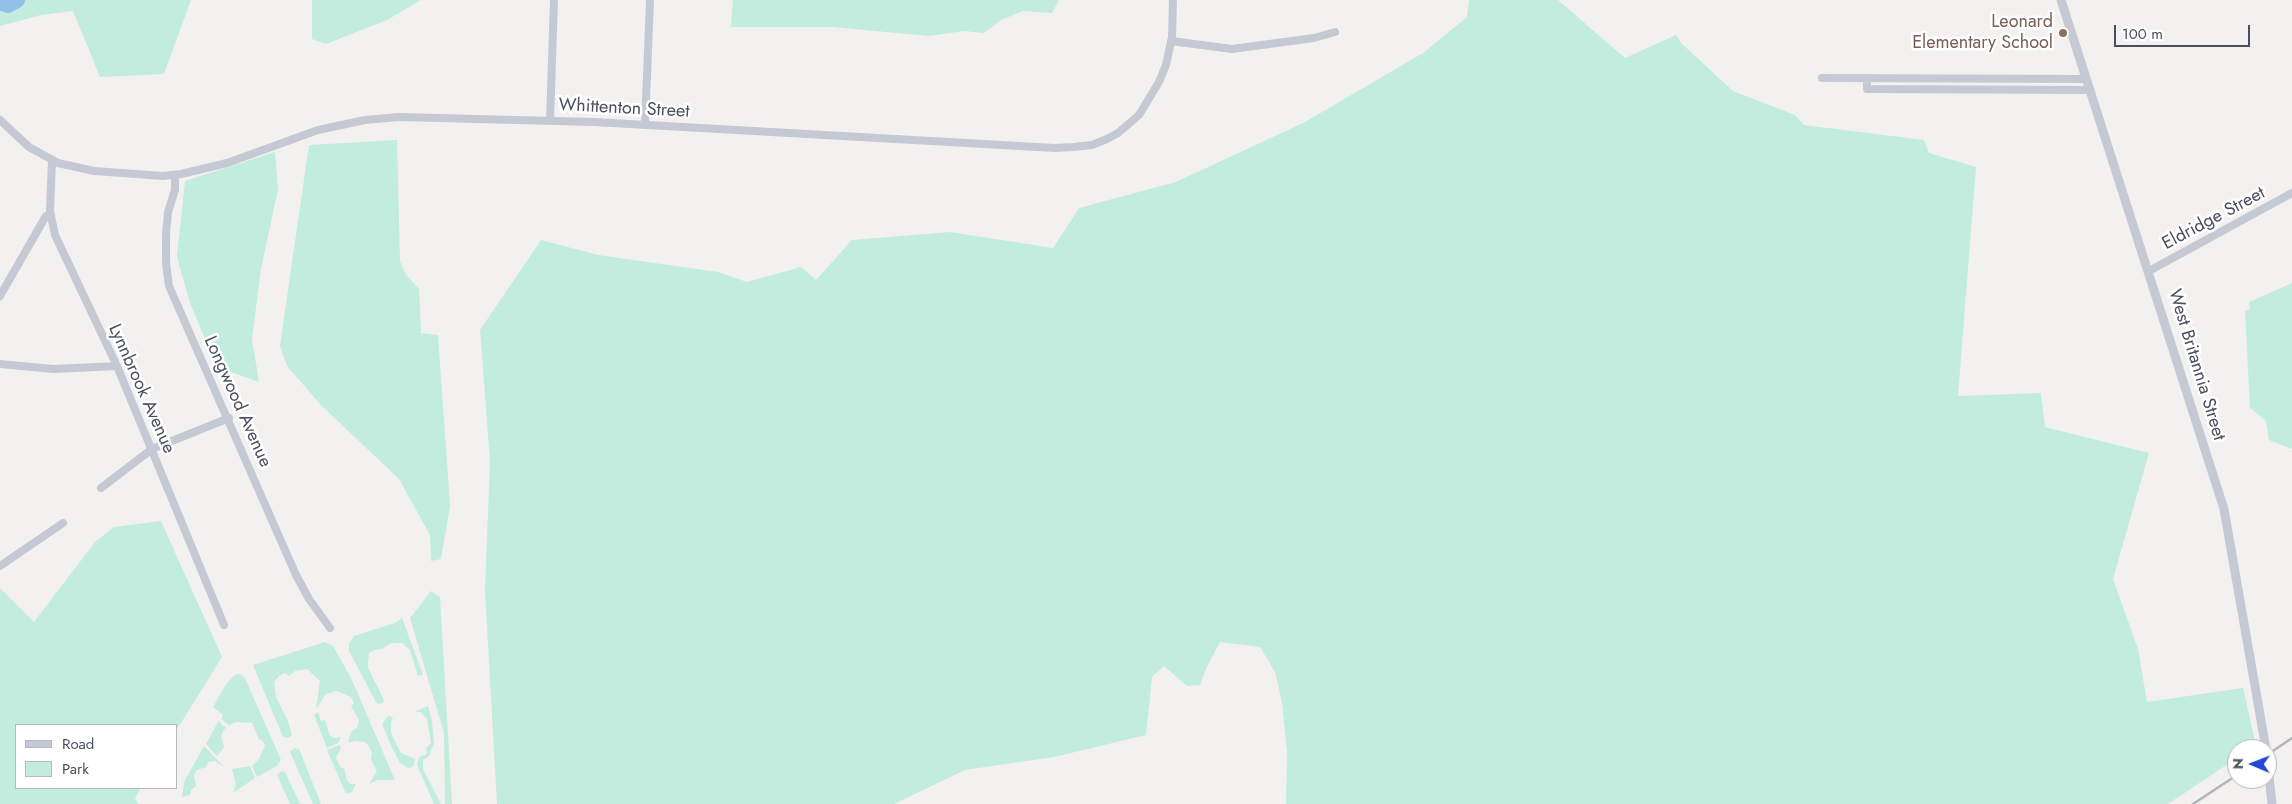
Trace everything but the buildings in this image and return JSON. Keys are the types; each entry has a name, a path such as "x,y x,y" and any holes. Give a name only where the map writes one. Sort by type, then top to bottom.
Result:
{"street":[{"path":"550,121 554,0"},
{"path":"645,125 650,0"},
{"name":"Whittenton Street","path":"0,120 28,147 52,161 94,171 175,175 227,163 310,132 365,120 399,117 645,125 1055,148 1082,146 1112,136 1139,115 1162,74 1172,41 1174,0"},
{"name":"West Britannia Street","path":"2061,0 2224,509 2249,640 2264,739"},
{"path":"1172,41 1232,49 1314,38 1335,32"},
{"path":"1822,78 2086,79"},
{"path":"1867,78 1867,89 2089,90"},
{"name":"Lynnbrook Avenue","path":"52,161 50,216 55,235 152,449 224,625"},
{"name":"Longwood Avenue","path":"175,175 175,190 166,226 166,263 169,286 229,418 296,575 309,599 330,628"},
{"name":"Eldridge Street","path":"2149,271 2292,193"},
{"path":"0,296 46,216 50,216"},
{"path":"0,364 53,369 116,366"},
{"path":"101,488 152,449 229,418"},
{"path":"0,566 63,523"},
{"path":"2270,789 2272,804"}],"green space":[{"path":"0,0 191,0 164,74 100,77 73,11 41,15 0,26"},
{"path":"312,0 421,0 387,20 326,44 312,39"},
{"path":"733,0 1059,0 1052,13 1023,11 1001,20 984,33 964,31 929,36 832,27 731,27"},
{"path":"1469,0 1558,0 1625,58 1676,35 1681,43 1733,91 1795,115 1804,125 1924,140 1929,153 1976,167 1958,396 2041,393 2045,427 2149,453 2113,579 2138,649 2147,702 2243,688 2255,739 2227,739 2227,765 2168,804 1286,804 1287,753 1282,702 1275,672 1260,647 1220,642 1200,685 1187,686 1164,666 1152,677 1146,735 1054,757 965,770 894,804 497,804 485,591 490,461 480,330 541,240 598,255 718,272 747,282 801,267 816,280 852,240 950,232 1053,248 1079,208 1176,182 1305,122 1423,53 1467,17"},
{"path":"397,140 400,261 406,275 419,289 421,333 438,335 450,506 441,559 431,561 430,535 399,479 321,405 287,366 280,346 309,145"},
{"path":"275,152 278,189 261,269 252,339 259,382 217,367 190,303 177,257 185,181"},
{"path":"2292,283 2292,449 2269,440 2266,421 2250,408 2245,311 2250,310 2249,302"},
{"path":"161,521 222,657 178,728 178,724 15,724 15,789 140,789 135,798 138,804 0,804 0,588 34,622 95,542 114,527"},
{"path":"431,591 440,597 452,804 445,804 444,733 410,618"},
{"path":"402,618 423,675 418,676 410,650 402,643 391,643 382,649 369,653 368,668 384,700 383,703 377,704 349,651 349,643 354,636 395,623"},
{"path":"325,642 333,646 351,678 395,780 378,780 369,784 377,771 371,760 372,752 366,742 355,741 350,743 348,741 351,732 357,728 359,720 351,706 354,703 351,697 337,691 326,694 316,709 320,681 307,669 295,671 289,676 285,673 274,682 276,697 288,721 292,735 288,738 283,737 253,665"},
{"path":"240,674 245,678 281,760 277,766 257,777 252,766 259,759 265,746 263,741 259,739 252,723 236,722 229,725 221,719 223,715 213,707 226,684 235,675"},
{"path":"428,706 432,721 434,743 429,756 423,760 423,769 441,804 434,804 417,765 419,757 427,754 426,748 431,743 427,719 421,712 414,712"},
{"path":"318,712 321,721 325,720 330,736 334,738 341,737 338,743 327,748 314,715"},
{"path":"388,716 391,716 393,720 391,721 391,733 401,753 415,759 413,767 408,768 400,763 389,741 382,724"},
{"path":"219,720 226,727 221,735 224,747 217,756 206,744"},
{"path":"339,745 341,748 336,758 341,768 344,768 350,784 356,784 352,792 346,794 327,750"},
{"path":"204,746 225,768 215,761 208,762 206,767 197,770 194,775 196,786 191,790 190,795 182,797 184,782"},
{"path":"294,748 299,749 321,804 313,804 290,752"},
{"path":"250,766 255,778 233,793 236,785 232,769"},
{"path":"281,771 285,772 300,804 290,804 277,775"}],"waterway":[{"path":"0,2 8,5 17,0"}],"railway":[{"path":"2277,748 2292,738"},
{"path":"2193,804 2227,782"}],"place":[{"name":"Leonard Elementary School","path":"2063,33"}]}
